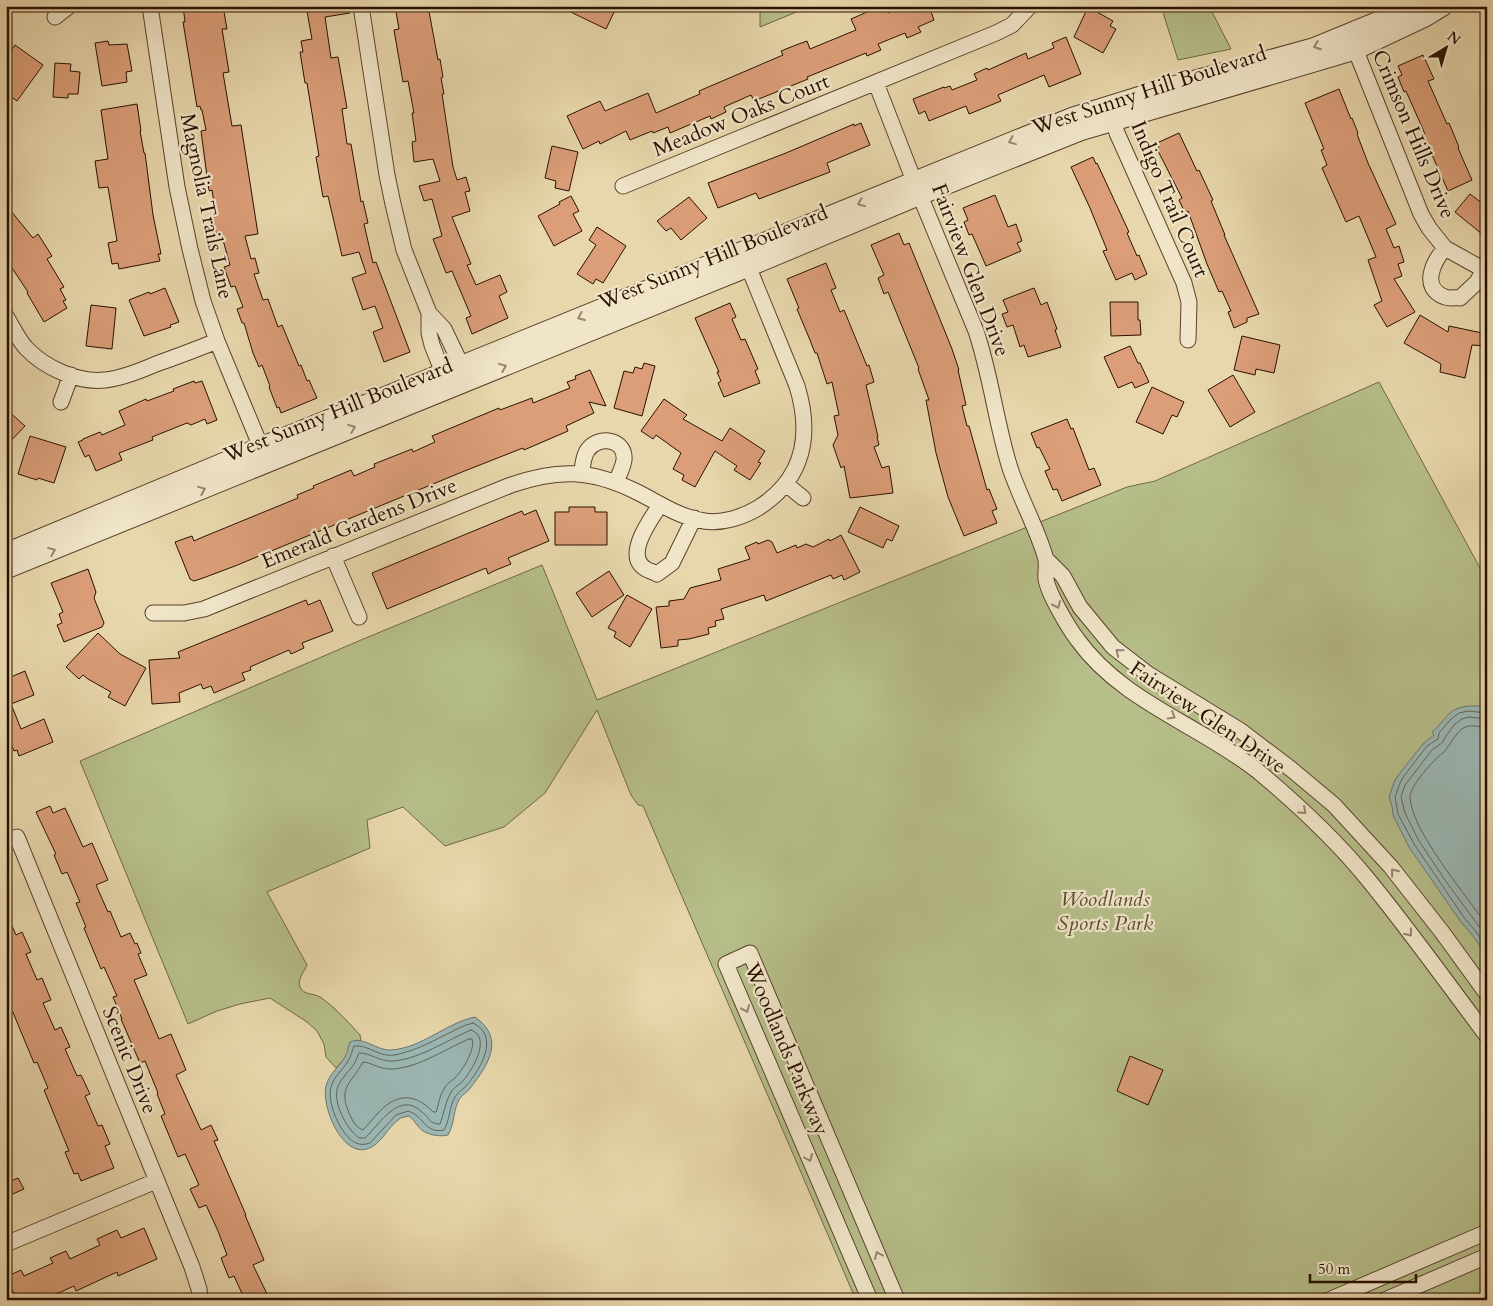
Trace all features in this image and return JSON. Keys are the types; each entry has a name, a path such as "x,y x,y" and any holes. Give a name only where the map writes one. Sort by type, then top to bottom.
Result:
{"street":[{"path":"54,17 69,6"},
{"name":"Magnolia Trails Lane","path":"150,6 177,188 203,301 217,341 264,455"},
{"path":"361,6 387,175 404,250 429,313 444,329 465,373"},
{"name":"Meadow Oaks Court","path":"623,186 996,33 1012,25 1030,6"},
{"name":"West Sunny Hill Boulevard","path":"1352,42 1410,6"},
{"name":"West Sunny Hill Boulevard","path":"6,569 264,455 917,188 1080,131 1112,113 1352,42 1426,17 1443,6"},
{"name":"Crimson Hills Drive","path":"1352,42 1421,214 1429,228 1445,248 1485,270 1477,282 1460,298 1446,298 1432,287 1430,281 1436,258 1445,248"},
{"name":"Fairview Glen Drive","path":"876,83 976,331 984,355 998,422 1011,470 1046,559 1046,580 1060,613 1076,639 1112,677 1135,694 1228,750 1257,771 1311,818 1365,876 1487,1036"},
{"name":"Indigo Trail Court","path":"1112,113 1117,133 1184,284 1189,302 1188,340"},
{"name":"Emerald Gardens Drive","path":"153,613 184,613 204,609 524,480 559,474 594,475 636,491 674,512 705,521 738,517 754,510 769,501 786,484 796,467 804,441 803,405 745,259"},
{"path":"429,313 429,334 446,381"},
{"path":"6,316 26,347 35,356 46,364 70,375 88,380 104,381 118,378 217,341"},
{"path":"61,402 70,375"},
{"path":"581,474 586,452 594,443 602,440 613,441 621,449 624,460 616,483"},
{"name":"West Sunny Hill Boulevard","path":"6,553 182,481 264,455"},
{"path":"786,484 803,498"},
{"path":"660,505 641,536 637,554 638,560 644,569 657,574 672,564 694,518"},
{"path":"333,556 359,617"},
{"name":"Fairview Glen Drive","path":"1046,559 1062,576 1080,607 1113,648 1148,674 1241,731 1334,805 1390,867 1442,932 1487,994"},
{"name":"Scenic Drive","path":"16,837 192,1267 199,1289 200,1300"},
{"name":"Woodlands Parkway","path":"870,1300 726,964 750,953 897,1300"},
{"path":"6,1244 156,1181"},
{"path":"1329,1300 1487,1232"},
{"path":"1385,1300 1487,1256"}],"green space":[{"path":"760,6 811,6 760,27"},
{"path":"1161,6 1209,6 1231,49 1178,60"},
{"name":"Woodlands Sports Park","path":"1379,382 1487,581 1487,1300 856,1300 643,806 638,805 631,795 597,710 545,793 504,827 445,846 403,807 367,820 370,848 267,892 307,965 299,982 301,990 326,1001 360,1035 361,1041 356,1040 345,1058 336,1068 326,1057 324,1044 317,1031 307,1022 270,998 217,1011 188,1024 80,761 361,640 542,565 597,700 1127,487 1155,481"}],"water":[{"path":"1468,706 1482,706 1487,709 1487,955 1461,922 1409,847 1393,815 1389,797 1395,780 1423,744 1434,735 1432,732 1452,711"},
{"path":"475,1017 490,1034 492,1042 491,1051 483,1069 470,1089 458,1102 448,1135 432,1135 421,1129 409,1116 399,1119 376,1144 367,1149 358,1149 349,1145 342,1138 330,1117 325,1095 327,1082 345,1057 350,1042 365,1042 386,1050 402,1048 424,1040 454,1024"}],"building":[{"path":"183,6 223,6 227,29 222,29 229,72 223,73 232,126 241,125 258,234 245,236 251,259 255,258 259,273 254,274 263,300 268,299 278,327 282,325 299,366 301,365 307,381 309,380 317,398 281,413 279,407 277,408 262,365 259,367 253,353 244,323 242,323 237,309 243,307 235,286 231,287 224,267 230,265 223,240 220,241 219,233 216,233 213,216 216,215 212,190 209,191 201,131 206,130 202,110 200,106 197,107 183,22 185,22"},
{"path":"306,6 350,6 350,13 325,17 331,58 338,57 347,108 342,109 347,144 351,144 361,202 363,201 368,223 364,224 373,263 376,262 410,352 384,362 373,332 383,328 375,306 363,310 352,278 366,273 359,252 342,256 328,196 323,197 316,157 319,156 300,52 303,52 301,41 312,39"},
{"path":"395,6 428,6 443,77 441,78 444,94 442,94 453,167 457,180 466,177 470,191 465,192 470,211 452,217 471,264 467,265 476,285 500,275 507,292 499,296 508,318 472,334 466,318 471,316 452,271 446,273 433,239 442,236 432,199 424,201 419,186 440,181 433,159 414,162 412,142 416,141 412,113 414,113 408,81 403,82 394,30 399,29"},
{"path":"558,6 617,6 606,29"},
{"path":"885,6 888,13 905,6 929,6 934,20 918,27 921,32 907,38 905,33 878,44 881,50 867,56 866,53 754,101 751,95 724,107 726,112 711,119 710,116 670,133 668,127 630,140 626,131 600,144 599,141 583,149 567,116 600,101 605,111 648,93 656,113 700,94 699,91 783,55 781,51 807,41 810,49 856,30 851,19"},
{"path":"1088,7 1113,21 1110,26 1116,29 1103,53 1074,37"},
{"path":"1066,37 1081,74 1049,87 1044,75 998,95 1001,101 969,114 966,106 929,121 925,111 919,114 913,99 944,87 950,86 952,90 977,80 974,74 987,68 988,70 1026,53 1028,59 1054,48 1052,43"},
{"path":"108,41 109,45 127,44 132,71 126,72 127,82 102,86 95,43"},
{"path":"15,45 43,65 17,101 6,93 6,69 11,62 6,58"},
{"path":"1423,55 1434,79 1428,81 1447,124 1449,123 1472,180 1448,191 1429,148 1426,149 1421,135 1425,134 1398,77 1402,75 1398,66"},
{"path":"55,63 71,64 70,71 80,72 78,94 68,94 68,98 53,97"},
{"path":"1339,89 1358,133 1368,163 1396,224 1386,229 1394,248 1399,246 1404,262 1398,264 1402,276 1394,279 1415,312 1387,327 1374,305 1382,301 1368,260 1376,257 1359,216 1346,222 1322,168 1327,165 1321,150 1324,149 1305,103"},
{"path":"137,104 153,215 161,254 158,254 160,261 119,269 118,263 112,264 108,243 117,241 108,187 99,188 95,161 108,159 101,110"},
{"path":"861,123 870,145 827,163 830,172 759,199 756,193 718,208 708,183 854,124 854,126"},
{"path":"1179,133 1213,200 1211,201 1224,235 1259,314 1247,318 1247,322 1234,328 1228,312 1231,311 1222,291 1219,292 1188,211 1185,213 1179,200 1182,198 1157,149 1159,149 1157,143"},
{"path":"552,146 578,152 569,191 555,188 556,181 545,178"},
{"path":"1093,157 1129,232 1127,233 1137,256 1139,255 1147,274 1135,280 1132,273 1116,280 1103,251 1107,250 1071,167"},
{"path":"1470,194 1487,207 1487,228 1482,234 1455,212"},
{"path":"995,195 1008,227 1016,224 1022,241 1017,243 1021,251 986,266 972,234 969,235 964,222 968,220 963,208"},
{"path":"571,196 579,211 573,214 582,231 554,246 538,216"},
{"path":"689,197 707,218 681,240 671,228 666,231 657,221"},
{"path":"6,205 33,238 38,234 52,256 47,259 64,287 60,289 66,300 63,301 67,308 44,322 28,292 12,268 10,269 6,263"},
{"path":"597,227 626,246 603,283 596,279 593,284 577,274 596,245 589,240"},
{"path":"899,233 904,245 909,243 952,349 959,370 966,405 962,406 967,426 969,426 987,490 989,489 997,509 992,511 997,523 964,536 948,497 936,453 926,400 929,400 919,368 888,292 884,294 878,278 884,275 871,245"},
{"path":"826,263 836,288 831,290 840,312 844,310 867,366 869,365 874,382 866,385 878,437 879,445 874,447 882,468 889,466 893,493 850,498 844,466 841,468 833,445 838,435 834,416 839,415 832,382 827,384 817,353 815,353 797,309 799,308 787,279"},
{"path":"165,288 179,322 170,325 171,327 144,336 129,300"},
{"path":"1034,288 1041,305 1047,302 1057,329 1055,330 1061,347 1028,357 1024,345 1020,347 1013,325 1007,327 1002,314 1008,312 1003,300"},
{"path":"1110,302 1138,302 1138,320 1140,320 1141,335 1111,336"},
{"path":"730,303 736,317 732,319 741,340 745,339 758,369 755,371 760,383 724,397 718,383 721,381 717,372 719,372 695,318"},
{"path":"91,305 116,308 112,349 86,346"},
{"path":"1420,315 1448,332 1449,326 1487,334 1487,346 1472,345 1465,378 1440,372 1441,364 1404,343"},
{"path":"1242,336 1280,345 1274,373 1256,369 1255,375 1234,370"},
{"path":"1130,346 1149,382 1135,388 1132,382 1118,388 1104,357"},
{"path":"644,363 655,366 642,416 614,408 624,371 633,373 635,367 642,369"},
{"path":"590,370 606,406 589,402 594,413 566,426 568,431 524,450 523,448 462,472 235,566 194,581 190,579 175,542 192,536 194,541 298,498 297,495 314,488 313,486 351,470 354,476 375,467 374,464 412,449 413,452 435,442 432,436 499,408 500,410 532,398 533,403 570,388 567,382 576,379 575,376"},
{"path":"1233,375 1255,412 1230,427 1208,390"},
{"path":"194,381 195,383 202,381 217,420 207,424 205,419 191,425 187,423 152,437 153,440 119,453 122,460 96,471 89,455 85,457 78,442 100,432 102,435 125,425 119,411 146,399 147,401 174,391 173,389"},
{"path":"1152,387 1184,402 1177,417 1172,415 1163,434 1136,422"},
{"path":"664,399 687,415 683,419 722,441 730,428 765,451 758,462 761,463 750,480 734,470 737,466 715,451 695,487 682,480 684,475 673,469 681,453 656,435 653,439 641,431"},
{"path":"6,409 25,426 6,446"},
{"path":"1067,419 1071,429 1073,428 1089,470 1094,468 1101,485 1062,501 1057,489 1053,490 1045,471 1050,469 1039,447 1037,448 1031,433"},
{"path":"30,436 66,447 54,483 18,474"},
{"path":"569,507 595,507 595,512 607,512 607,545 555,545 555,512 569,512"},
{"path":"860,507 899,526 892,541 887,539 883,548 848,532"},
{"path":"536,510 549,541 508,558 511,564 488,574 486,568 387,609 372,573 522,511 524,515"},
{"path":"841,535 860,572 844,580 842,575 833,579 831,575 766,601 764,595 721,609 724,619 715,621 716,626 708,628 709,634 678,640 678,646 661,648 656,607 669,606 669,601 684,599 690,588 721,580 718,569 750,559 745,547 768,540 772,542 777,553 796,545 797,548 806,544 813,547"},
{"path":"88,569 96,592 94,598 104,623 102,627 64,642 57,625 62,623 59,614 63,612 51,583"},
{"path":"609,571 624,595 592,617 576,593"},
{"path":"627,595 652,609 630,647 614,637 616,632 608,628"},
{"path":"306,600 308,605 320,600 333,631 302,643 304,648 291,654 289,650 250,667 251,670 242,673 245,680 214,693 211,686 203,689 201,684 179,693 180,702 152,704 149,660 180,658 178,652"},
{"path":"98,633 120,654 146,668 125,706 108,697 111,692 83,675 79,679 66,667"},
{"path":"25,671 34,695 11,704 21,729 44,719 53,742 19,756 17,750 14,751 6,731 6,679"},
{"path":"50,806 53,813 65,808 83,847 92,843 108,880 96,885 108,912 110,911 121,937 130,933 135,944 137,943 141,953 138,954 147,975 134,980 159,1039 171,1034 186,1070 176,1075 201,1130 211,1125 218,1140 214,1141 264,1260 253,1265 270,1300 245,1300 234,1276 229,1278 221,1258 227,1255 218,1231 206,1205 199,1208 190,1189 199,1185 185,1154 178,1157 161,1116 165,1114 145,1061 140,1063 113,997 117,996 104,967 101,969 84,928 86,927 76,903 80,902 67,872 62,874 54,855 56,854 36,812"},
{"path":"6,912 16,935 22,932 31,952 26,954 37,980 42,978 51,1000 43,1003 55,1030 61,1027 70,1047 65,1049 77,1076 81,1075 90,1094 85,1096 98,1126 102,1125 110,1144 105,1146 114,1168 81,1181 78,1173 74,1174 65,1152 69,1151 44,1090 48,1088 37,1062 34,1063 12,1010 9,1012 6,1005 6,998 11,995 6,984"},
{"path":"1130,1056 1163,1070 1148,1105 1117,1091"},
{"path":"18,1178 24,1189 6,1197 6,1183"},
{"path":"144,1228 157,1259 118,1276 117,1272 76,1291 74,1286 43,1300 17,1300 6,1277 21,1270 24,1276 53,1263 50,1258 66,1251 70,1259 100,1245 97,1239 117,1230 121,1238"}]}
